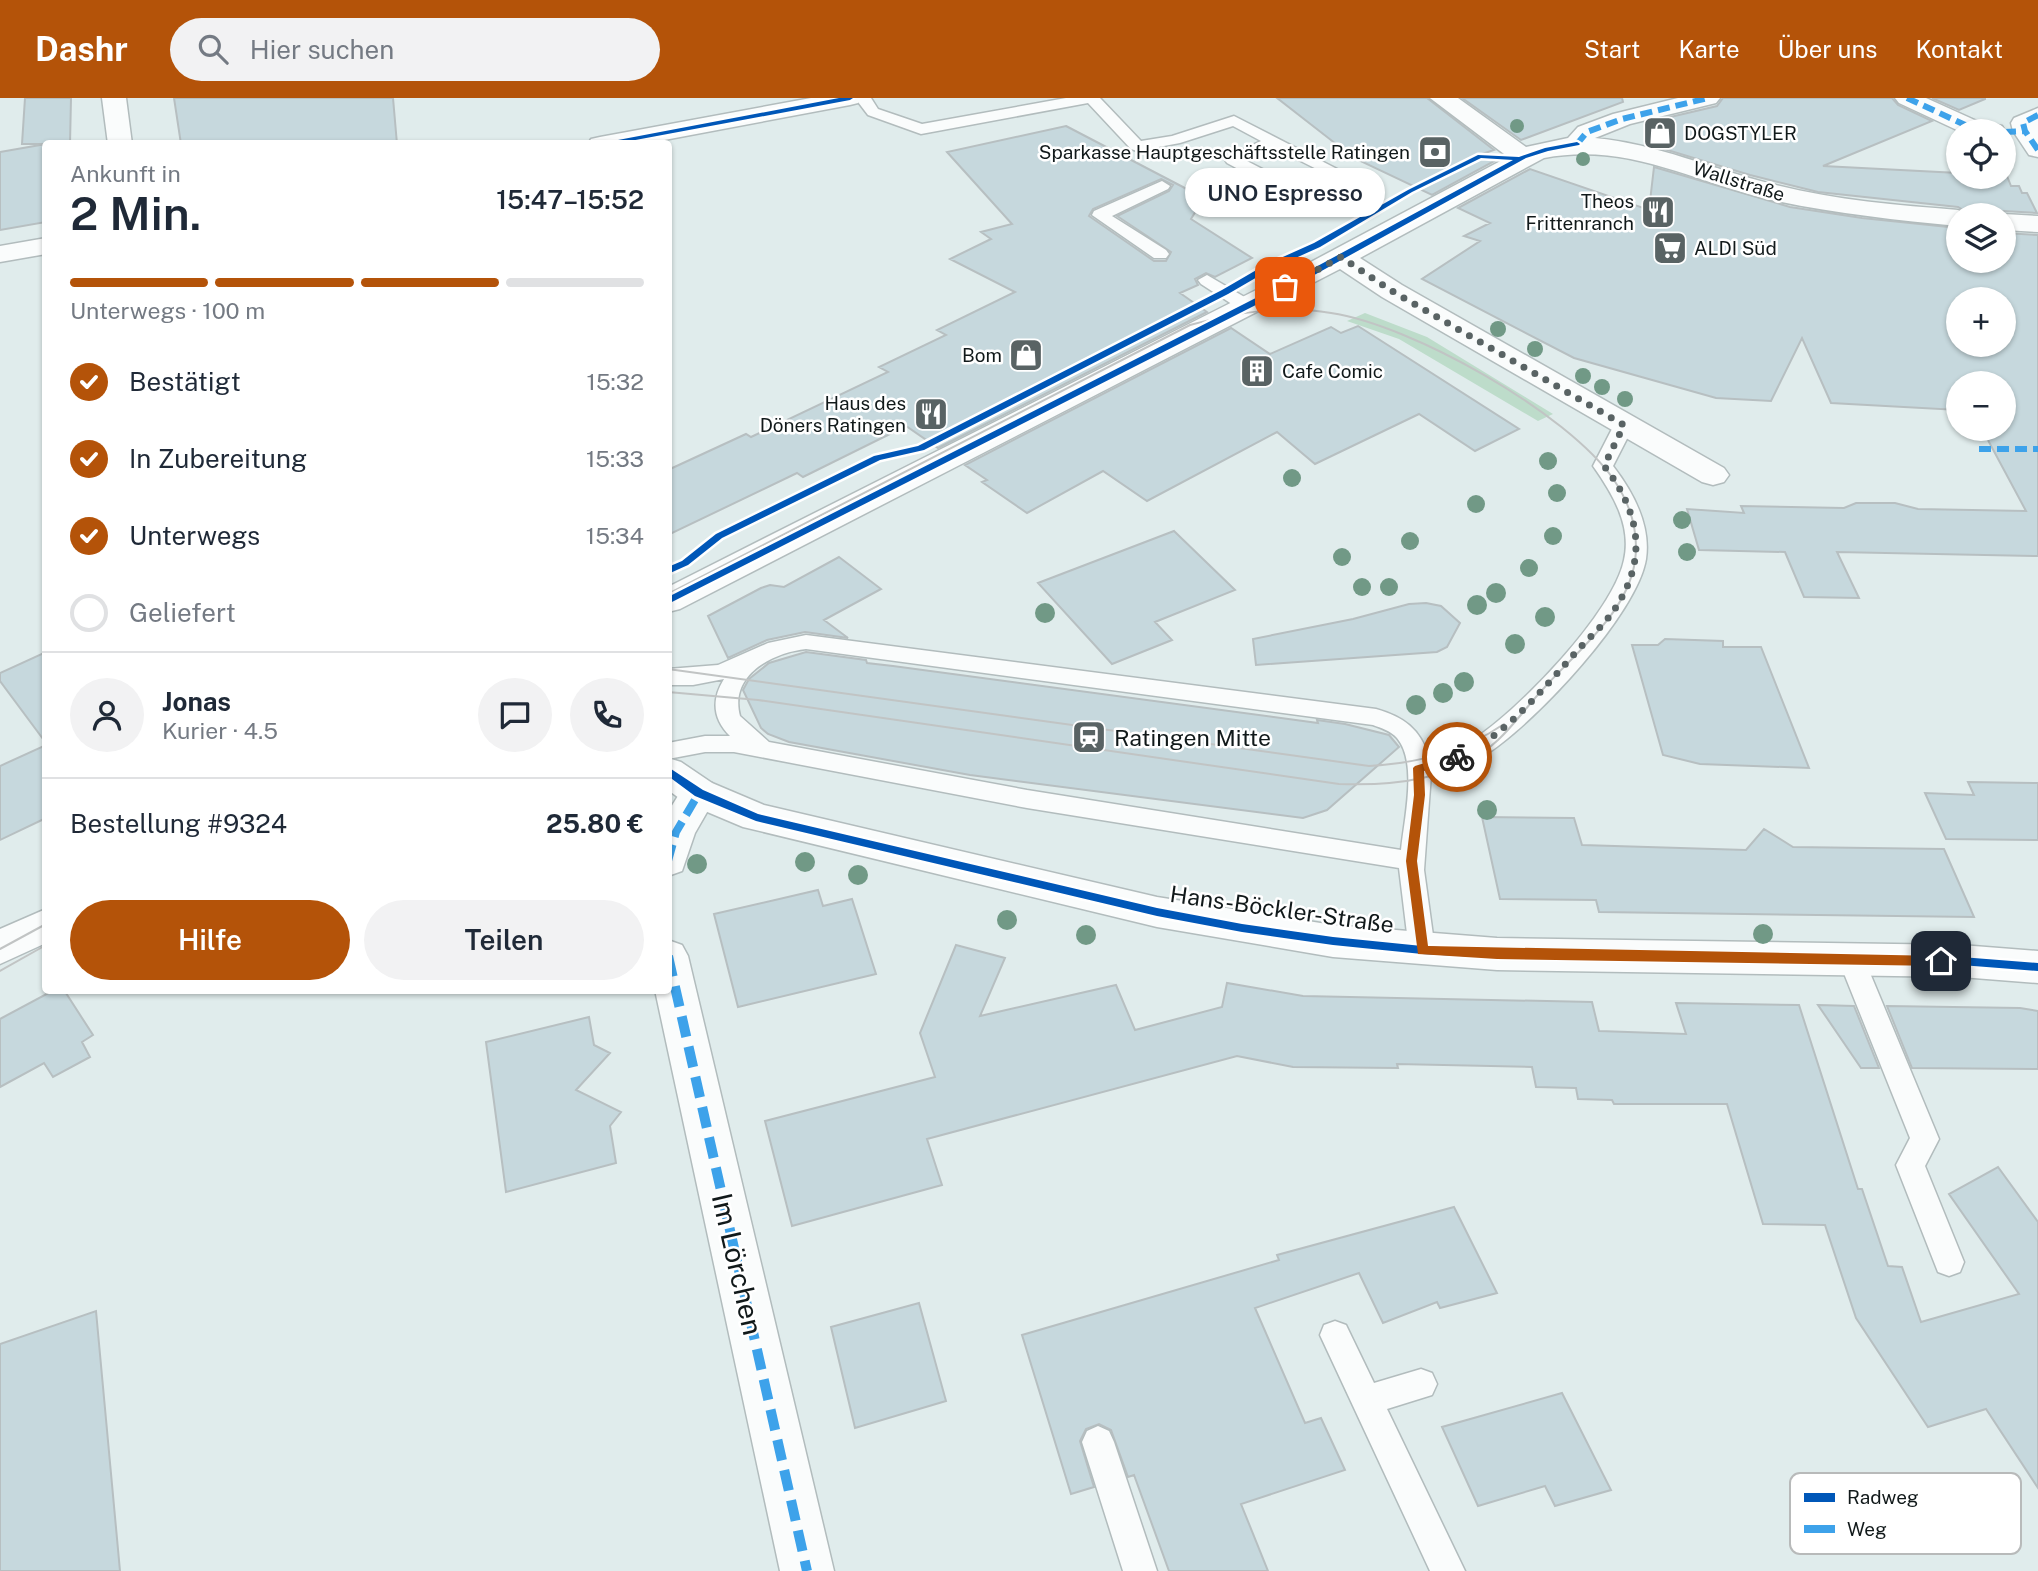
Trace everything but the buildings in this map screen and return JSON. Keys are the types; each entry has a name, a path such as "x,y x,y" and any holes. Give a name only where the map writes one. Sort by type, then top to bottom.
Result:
{"street":[{"path":"114,98 119,140"},
{"path":"622,140 850,98"},
{"path":"1442,98 1524,157"},
{"path":"1577,144 1587,132 1622,119 1708,98"},
{"path":"1907,98 1952,119"},
{"name":"Wallstraße","path":"672,599 1247,306 1524,157 1547,149 1577,144 1633,149 1748,186 1798,198 1904,214 1946,217"},
{"path":"2016,223 2038,224"},
{"path":"0,254 42,247"},
{"path":"1341,257 1392,291 1713,475"},
{"path":"672,846 684,782"},
{"name":"Hans-Böckler-Straße","path":"684,782 756,817 813,832 1157,912 1242,928 1422,950 1852,961 1961,961 2038,967"},
{"path":"0,948 42,926"},
{"name":"Im Lörchen","path":"672,974 807,1571"}],"lane":[{"path":"863,98 873,112 920,129 1092,99 1137,146 1174,141 1234,121 1366,188 1328,210 1233,160 1273,141"},
{"path":"1160,254 1100,215 1162,186"},
{"path":"1207,280 1247,306"},
{"path":"1419,768 1442,764 1487,741 1538,694 1609,616 1628,586 1635,560 1636,541 1629,509 1614,479 1604,466 1624,425"},
{"path":"672,677 709,676 772,648 806,642 1376,717 1403,729 1410,739 1419,768 1420,795 1412,861 1422,950"},
{"path":"751,659 732,680 726,694 725,709 730,723 742,736 766,749"},
{"path":"672,750 705,744 734,744 1040,801 1412,861"},
{"path":"1852,961 1925,1139 1910,1165 1949,1262"},
{"path":"1335,1335 1448,1571"},
{"path":"1366,1400 1421,1384"},
{"path":"1098,1443 1140,1571"}],"green space":[{"path":"1365,313 1427,337 1553,414 1538,421 1399,339 1347,321"}],"tram line":[{"path":"672,592 1190,325 1243,313 1278,310 1331,313 1365,321 1444,353 1526,401 1562,427 1592,454 1614,480 1629,509 1636,539 1635,561 1630,580 1611,615 1504,734 1463,764 1444,772 1403,782 1339,784 758,700 672,692"},
{"path":"672,670 1369,766 1440,754 1473,742 1504,724"},
{"path":"0,949 42,926"},
{"path":"0,971 42,947"}],"marked path":[{"path":"1577,144 1587,132 1622,119 1708,98"},
{"path":"1907,98 1952,119"},
{"path":"2038,115 2023,123 2025,131 2038,150"},
{"path":"2016,131 2025,131"},
{"path":"1979,449 2038,449"},
{"path":"672,846 676,832 699,793"},
{"path":"672,974 807,1571"}],"cycle path":[{"path":"622,140 850,98"},
{"path":"672,599 1304,277 1524,157 1547,149 1577,144"},
{"path":"672,569 685,563 719,536 877,458 921,448 1225,292 1268,267 1317,245 1410,191 1480,156 1520,159"},
{"path":"672,774 699,793 756,817 1157,912 1333,941 1497,954 1961,961 2038,967"}],"way so far":[{"path":"1285,287 1341,257 1392,291 1624,425 1604,466 1622,493 1634,524 1635,560 1628,586 1609,616 1538,694 1487,741 1457,757"}],"place":[{"name":"DOGSTYLER","path":"1660,133"},
{"name":"Sparkasse Hauptgeschäftsstelle Ratingen","path":"1435,152"},
{"name":"Theos Frittenranch","path":"1658,212"},
{"name":"ALDI Süd","path":"1670,248"},
{"name":"UNO Espresso","path":"1285,287"},
{"name":"Bom","path":"1026,355"},
{"name":"Cafe Comic","path":"1257,371"},
{"name":"Haus des Döners Ratingen","path":"931,414"},
{"name":"Ratingen Mitte","path":"1089,737"}],"route":[{"path":"1457,757 1442,764 1419,768 1420,795 1412,861 1422,950 1497,954 1941,961"}]}
